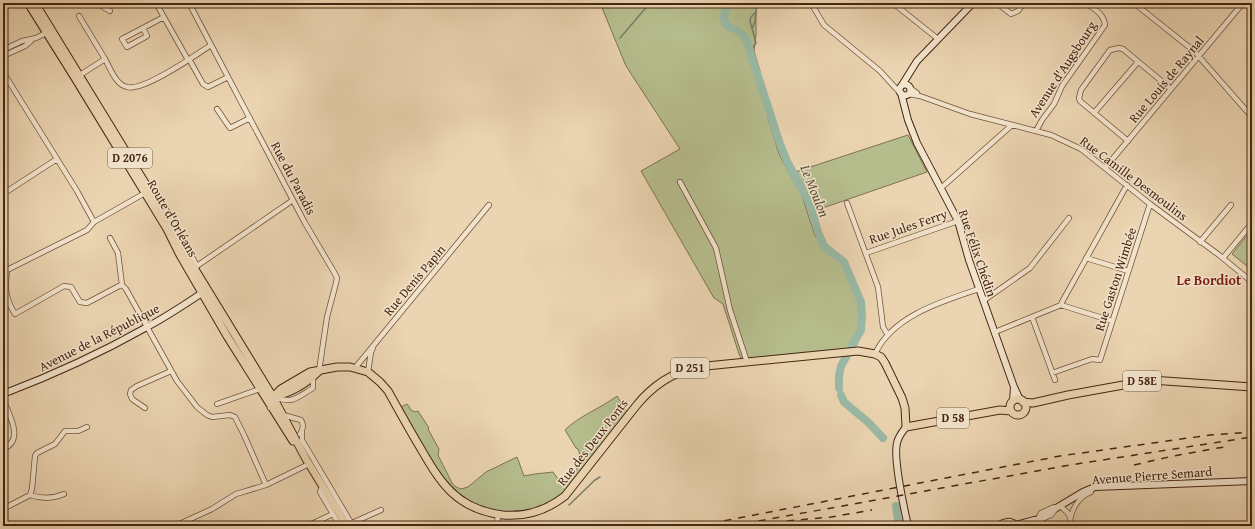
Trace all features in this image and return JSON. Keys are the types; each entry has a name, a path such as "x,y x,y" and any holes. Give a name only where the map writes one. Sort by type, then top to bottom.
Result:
{"main road":[{"name":"Route d'Orléans","path":"28,3 204,290 242,346 273,397 308,461 351,525"},
{"name":"Route d'Orléans","path":"35,3 196,267 204,290 227,336 271,408 308,461"},
{"name":"Route d'Orléans","path":"227,336 243,354 264,389 273,397"},
{"name":"Rue des Deux Ponts","path":"273,397 282,388 310,372 337,367 352,368 368,372 388,391 434,471 448,489 459,499 471,506 498,514 514,516 532,513 550,506 560,500 574,485 642,398 661,382 676,373 696,367 858,351 875,354"},
{"path":"875,354 881,357 885,363 902,398 905,408 906,427"},
{"name":"Rue des Deux Ponts","path":"273,397 284,394 313,377 319,371"},
{"name":"D 58E","path":"1017,404 1033,403 1151,380 1252,387"},
{"path":"271,408 271,401 273,397"},
{"name":"D 58","path":"906,427 1000,410 1017,404"}],"street":[{"path":"101,3 103,7 110,11"},
{"path":"156,3 203,84 208,88 228,77"},
{"name":"Rue Camille Desmoulins","path":"811,3 824,25 890,81 905,90 954,109 1060,138 1081,149 1252,282"},
{"path":"893,3 938,39"},
{"name":"Rue Félix Chédin","path":"973,3 917,61 909,73 905,90 905,108 917,143 958,221 968,260 1014,387 1017,404"},
{"path":"997,3 1011,14 1018,11 1024,3"},
{"name":"Avenue d'Augsbourg","path":"1036,131 1054,104 1062,86 1105,25 1102,16 1086,3"},
{"path":"1134,3 1199,56 1252,117"},
{"name":"Rue Louis de Raynal","path":"1105,168 1243,3"},
{"name":"Rue du Paradis","path":"191,4 293,200 337,278 327,317 319,371"},
{"path":"79,16 119,83 126,87 135,88 166,73 211,45"},
{"path":"143,28 147,36 126,47 122,39 143,28 164,17"},
{"path":"3,56 46,33"},
{"name":"Route d'Orléans","path":"46,33 54,37 64,49"},
{"path":"3,50 22,41 36,38"},
{"path":"1128,141 1080,101 1079,94 1110,50 1119,48 1123,49 1171,89"},
{"path":"80,75 105,59"},
{"path":"1094,113 1138,62"},
{"path":"3,72 77,191 94,222"},
{"path":"216,109 230,128 250,118"},
{"path":"941,188 1012,125"},
{"path":"3,186 4,193 57,159"},
{"path":"680,182 716,248 730,310 747,362"},
{"path":"1061,305 1127,185"},
{"path":"5,271 87,230 94,222 145,193"},
{"path":"196,267 293,200"},
{"path":"847,203 878,287 883,326 888,335"},
{"name":"Rue Gaston Wimbée","path":"1052,373 1092,359 1100,360 1150,204"},
{"name":"Rue Denis Papin","path":"352,368 378,340 490,205"},
{"path":"1200,242 1231,205"},
{"path":"983,301 1030,268 1070,218"},
{"name":"Rue Jules Ferry","path":"866,253 958,221"},
{"path":"1223,258 1252,223"},
{"path":"110,238 118,252 122,285 126,289 183,390 202,412 212,417 230,415 235,417 266,484"},
{"path":"1086,258 1128,272"},
{"path":"3,261 8,304 15,314 64,286 71,287 80,302 88,302 122,285"},
{"path":"875,354 888,335 914,314 979,289"},
{"name":"Avenue de la République","path":"3,394 47,377 92,356 147,327 204,290"},
{"path":"995,332 1061,305 1112,322"},
{"path":"1032,317 1055,380"},
{"path":"368,372 371,352 378,340"},
{"path":"145,408 132,399 130,394 131,390 171,371"},
{"path":"218,404 260,389"},
{"path":"3,400 15,430 13,442 8,447 3,449"},
{"path":"283,415 301,420 303,424 302,440 351,525 380,510"},
{"path":"906,427 898,439 896,450 908,526"},
{"path":"30,495 32,489 35,456 37,453 55,444 65,431 78,431 87,428"},
{"path":"296,438 302,432"},
{"path":"175,526 212,509 236,494 266,484 308,461"},
{"name":"Avenue Pierre Semard","path":"1028,526 1090,489 1106,487 1252,481"},
{"name":"Route d'Orléans","path":"323,485 320,492 340,526"},
{"path":"1069,526 1074,505 1080,498 1096,489 1106,487"},
{"path":"3,509 30,495 54,498 64,494"},
{"path":"1059,507 1067,512 1070,518"},
{"path":"307,526 333,514"},
{"path":"497,526 498,514"},
{"path":"3,519 7,526"},
{"name":"Avenue Pierre Semard","path":"998,526 1003,522 1016,525 1038,519"}],"green space":[{"path":"600,3 758,3 756,12 754,51 760,71 768,118 779,154 802,196 815,236 831,252 844,262 861,302 861,330 849,350 745,366 739,354 723,304 714,298 641,171 680,149 626,66"},
{"path":"908,135 927,172 814,211 809,197 795,172"},
{"path":"1252,229 1252,270 1232,254"},
{"path":"617,396 627,412 565,491 554,500 542,506 516,512 494,510 475,504 459,492 445,478 432,461 401,407 407,404 411,410 415,412 418,411 429,428 428,429 439,449 438,455 452,483 461,489 468,487 486,472 517,457 524,476 553,472 558,479 577,469 574,464 578,461 580,456 579,451 565,430 577,420"}],"waterway":[{"path":"620,38 650,3"},
{"name":"Le Moulon","path":"728,3 724,19 729,27 738,31 746,39 780,144 787,161 807,199 824,246 844,262 861,302 861,330 841,366 839,388"},
{"path":"752,29 755,21 757,3"},
{"path":"750,51 756,43 750,21 751,17 756,12"},
{"name":"Le Moulon","path":"841,395 844,402 869,423 883,438"},
{"path":"569,505 600,477"},
{"name":"Le Moulon","path":"896,506 899,526"}],"railway":[{"path":"697,526 1060,456 1210,435 1252,432"},
{"path":"731,526 1070,465 1252,437"},
{"path":"1134,465 1224,447"},
{"path":"787,521 831,517 872,510"}],"district":[{"name":"Le Bordiot","path":"1209,280"}]}
